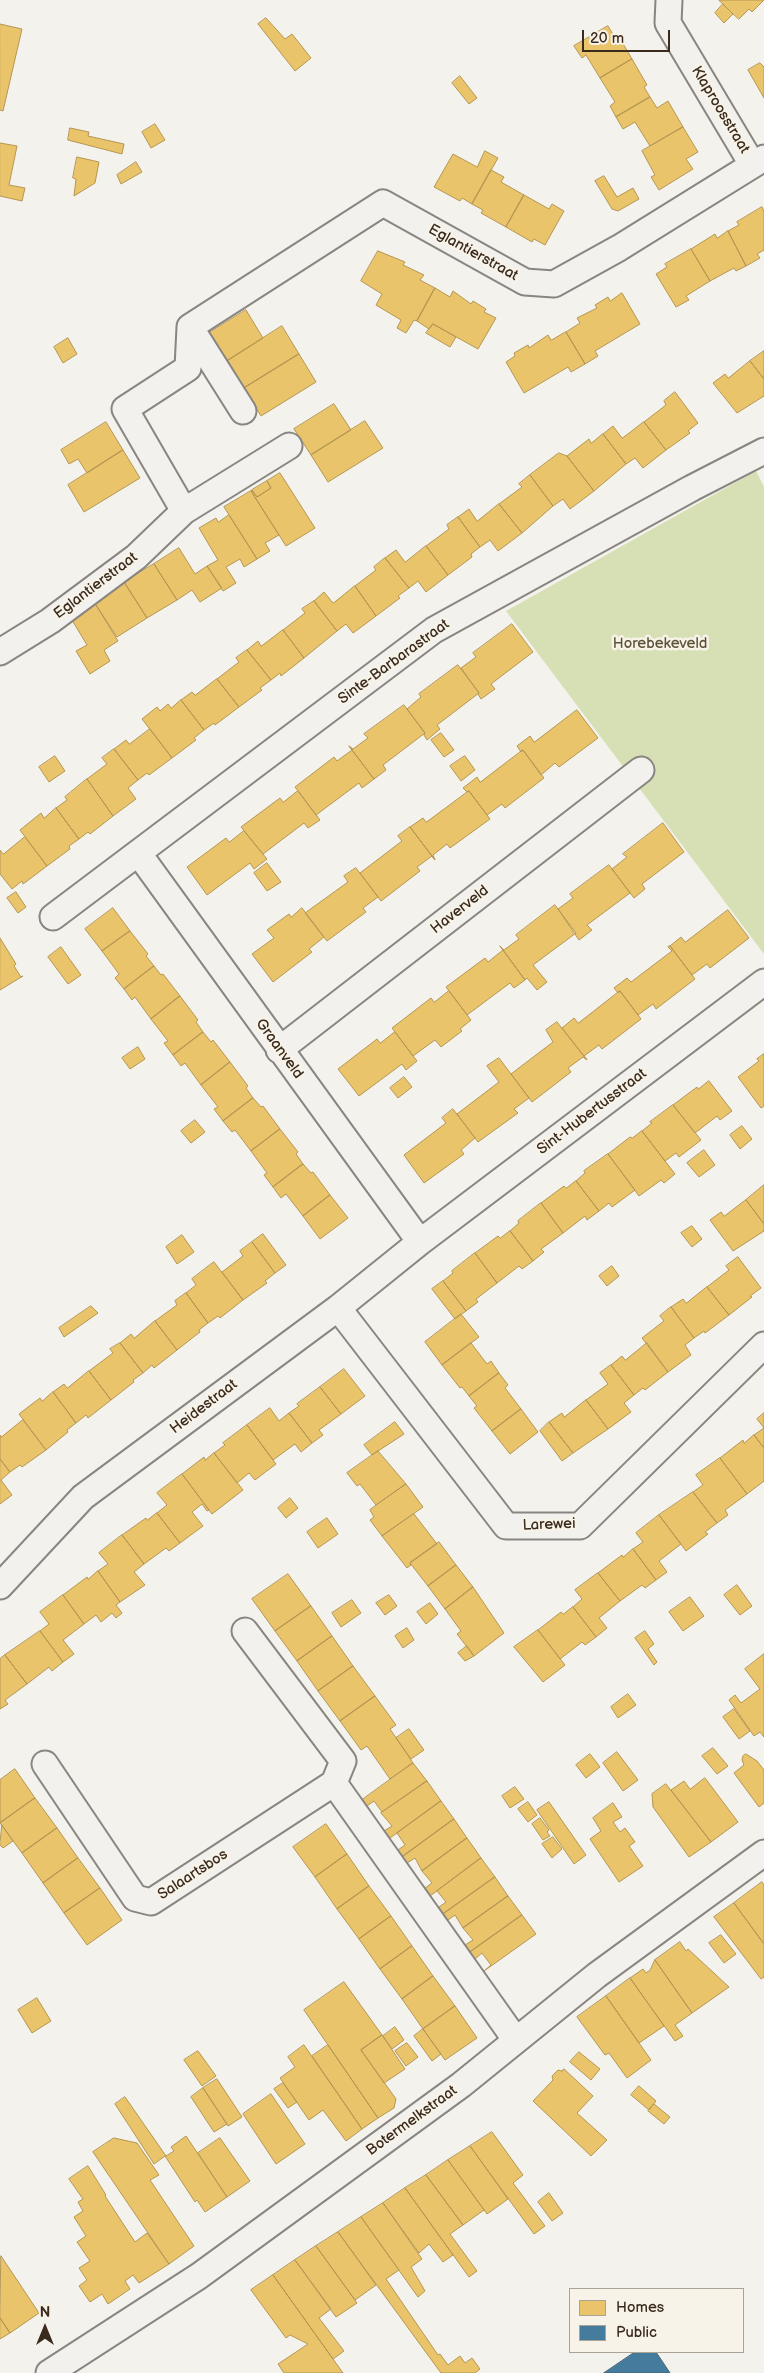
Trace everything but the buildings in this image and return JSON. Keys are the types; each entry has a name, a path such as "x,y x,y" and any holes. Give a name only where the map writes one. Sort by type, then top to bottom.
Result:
{"street":[{"name":"Klaproosstraat","path":"669,0 668,23 758,161"},
{"name":"Eglantierstraat","path":"190,327 382,203 525,282 554,284 620,248 758,161"},
{"path":"190,327 243,411"},
{"path":"184,511 125,409 188,368 190,327"},
{"name":"Eglantierstraat","path":"0,652 50,621 136,557 184,511 290,446"},
{"name":"Sinte-Barbarastraat","path":"53,918 434,630 699,484 764,451"},
{"name":"Haverveld","path":"279,1050 641,770"},
{"name":"Graanveld","path":"139,854 279,1050 420,1242"},
{"name":"Sint-Hubertusstraat","path":"420,1242 764,982"},
{"name":"Heidestraat","path":"0,1586 83,1497 338,1308 420,1242"},
{"name":"Larewei","path":"338,1308 506,1526 580,1526 764,1346"},
{"path":"245,1631 343,1761 334,1783 515,2039"},
{"name":"Salaartsbos","path":"45,1764 135,1898 151,1902 334,1783"},
{"name":"Botermelkstraat","path":"49,2373 199,2276 461,2084 597,1974 764,1853"}],"green space":[{"name":"Horebekeveld","path":"756,471 764,487 764,954 506,611"}]}
